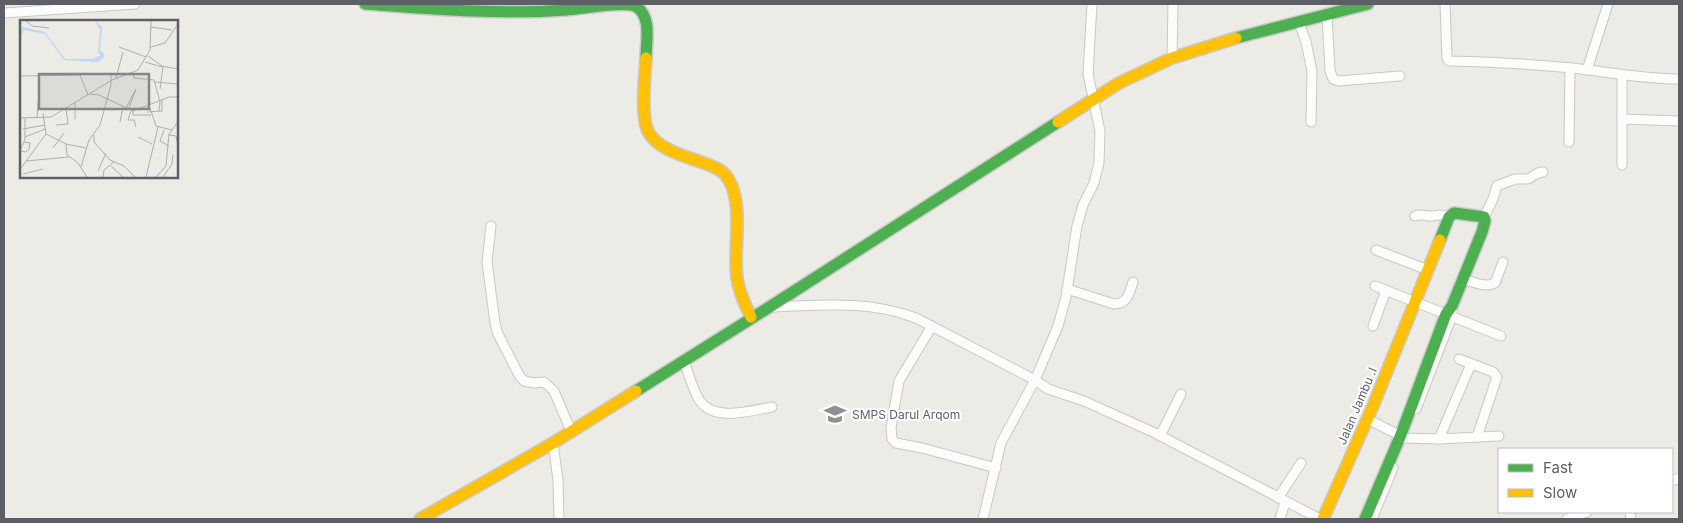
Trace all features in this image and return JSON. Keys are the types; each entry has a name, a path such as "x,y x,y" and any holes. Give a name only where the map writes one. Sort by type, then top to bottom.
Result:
{"street":[{"path":"4,13 135,4"},
{"path":"365,4 501,12 575,10 623,4 632,4 639,8 647,24 644,117 646,126 649,134 665,147 717,168 729,180 733,188 736,206 738,284 752,317"},
{"path":"983,519 1001,443 1035,380 1058,326 1067,289 1077,226 1083,205 1094,184 1100,164 1100,131 1088,74 1092,4"},
{"path":"1172,58 1173,4"},
{"path":"420,519 553,443 768,308 1118,83 1172,58 1238,38 1368,4"},
{"path":"1445,4 1447,58 1449,61 1472,60 1570,68 1622,76 1679,79"},
{"path":"1587,70 1608,4"},
{"path":"1327,15 1330,71 1333,79 1339,81 1400,76"},
{"path":"1299,22 1306,42 1312,71 1311,122"},
{"path":"1570,68 1570,142"},
{"path":"1622,76 1622,165"},
{"path":"1622,119 1679,121"},
{"path":"1365,519 1380,490 1402,438 1484,227 1484,218 1493,199 1496,186 1515,179 1528,179 1538,172 1543,172"},
{"path":"1415,216 1442,214 1450,217 1454,213 1484,218"},
{"name":"Jalan Jambu .I","path":"1321,519 1367,419 1450,217"},
{"path":"492,226 487,262 498,334 524,381 544,382 554,391 571,431"},
{"path":"1376,250 1428,270"},
{"path":"1463,279 1492,286 1503,262"},
{"path":"1067,289 1114,304 1120,304 1126,300 1133,282"},
{"path":"1375,286 1415,302 1450,312 1501,336"},
{"path":"1373,326 1386,290"},
{"path":"768,308 826,305 869,306 899,312 932,326 1035,380 1048,389 1084,401 1160,436 1321,519"},
{"path":"932,326 899,381 891,428 892,439 896,443 996,468"},
{"path":"1459,358 1494,372 1497,377 1477,437"},
{"path":"684,360 698,398 709,408 730,414 772,408"},
{"path":"1439,439 1472,364"},
{"path":"1160,436 1181,394"},
{"path":"1367,419 1402,438 1439,439 1499,436"},
{"path":"553,443 558,480 559,519"},
{"path":"1280,519 1281,500 1301,463"},
{"path":"1372,519 1380,490"},
{"path":"1567,519 1584,513"}],"traffic: fast":[{"path":"365,4 466,11 516,12 631,5 637,7 645,17 647,31 646,58"},
{"path":"1236,38 1368,4"},
{"path":"636,391 1058,122"},
{"path":"1365,519 1400,437 1446,314 1452,306 1482,232 1485,221 1484,217 1454,213 1449,217 1440,240"}],"traffic: slow":[{"path":"1058,122 1119,83 1172,58 1236,38"},
{"path":"646,58 644,108 646,126 653,139 665,148 713,167 727,176 729,180 736,202 737,278 744,303 751,317"},
{"path":"1323,519 1373,406 1440,240"},
{"path":"420,519 553,443 636,391"}],"place":[{"name":"SMPS Darul Arqom","path":"835,414"}]}
